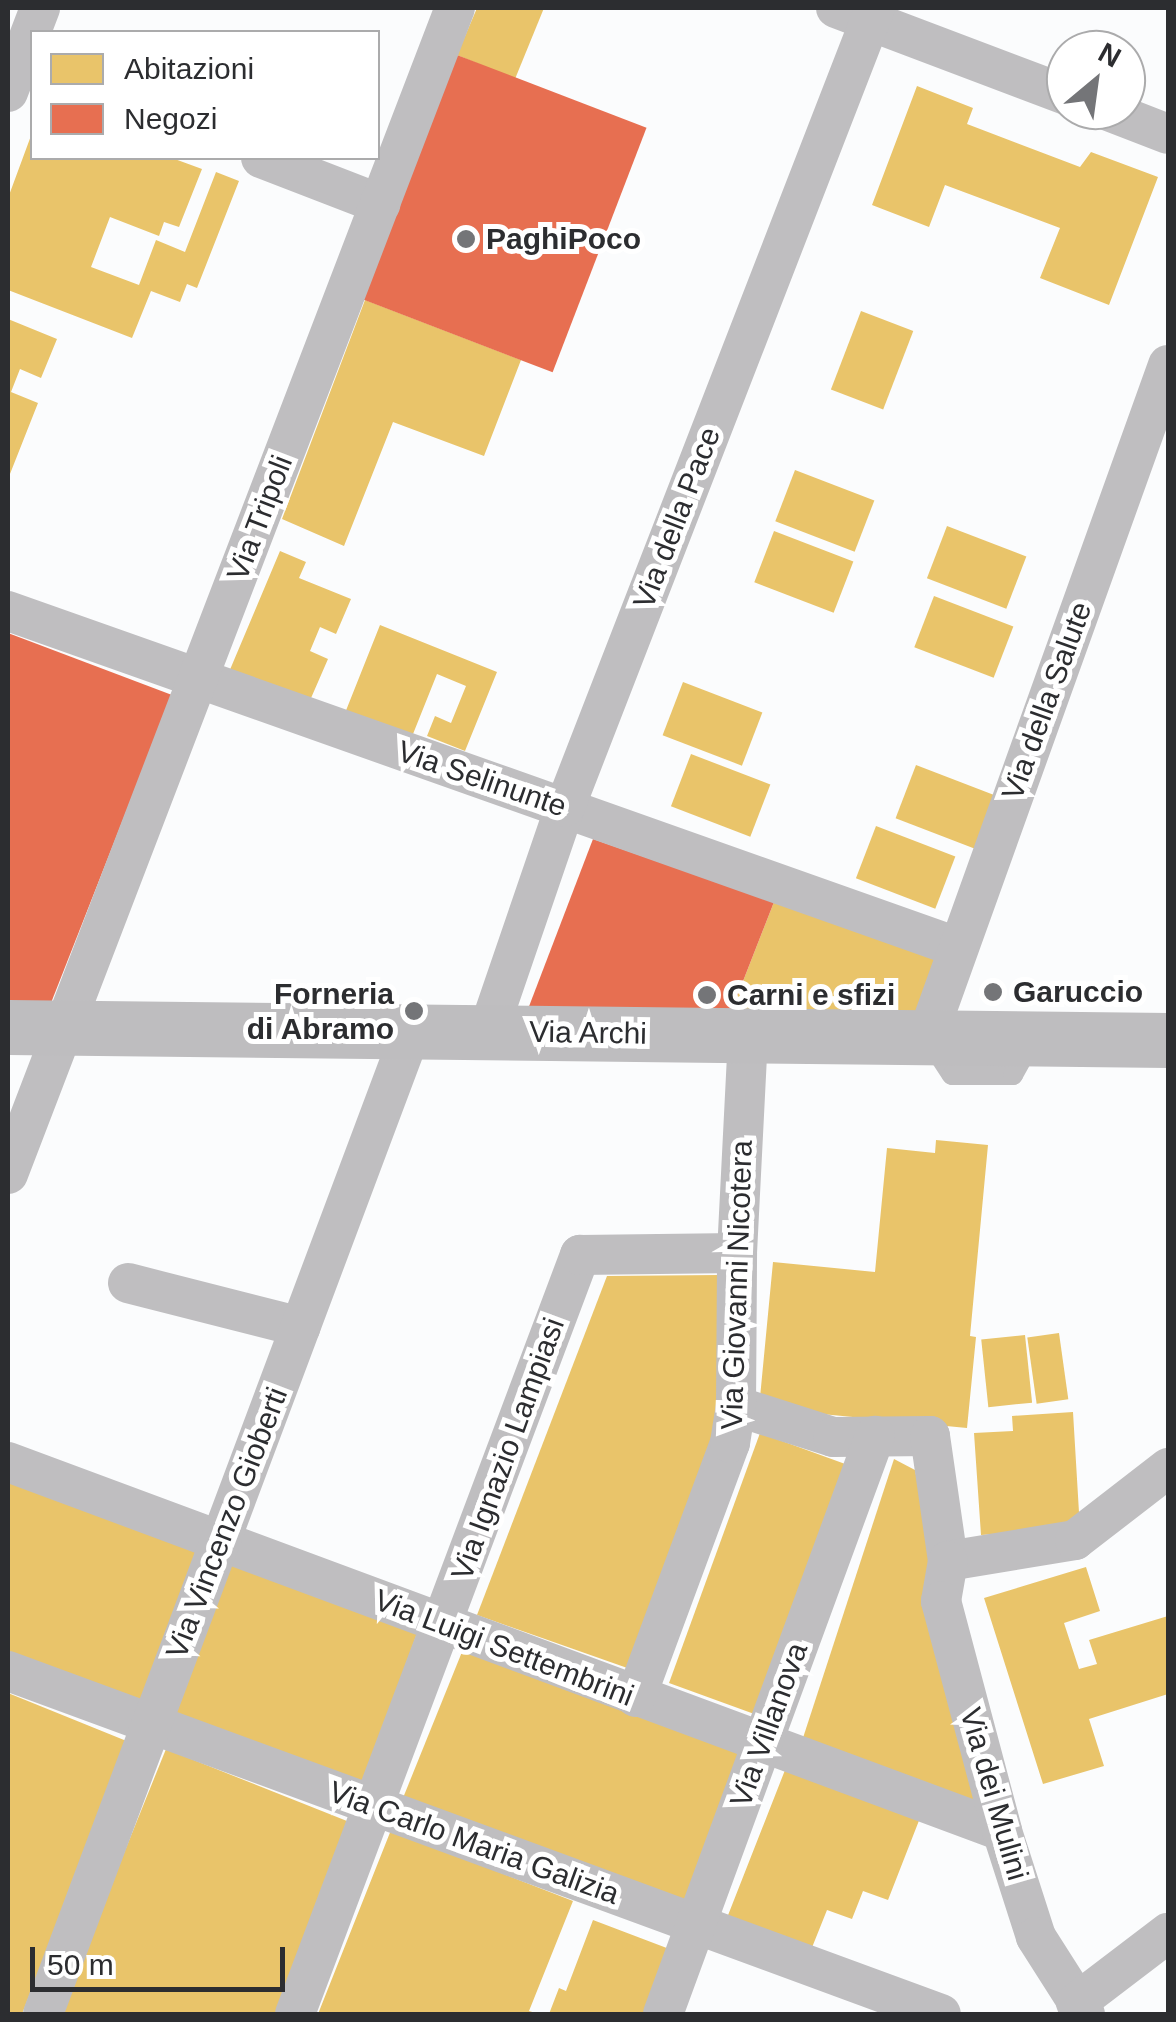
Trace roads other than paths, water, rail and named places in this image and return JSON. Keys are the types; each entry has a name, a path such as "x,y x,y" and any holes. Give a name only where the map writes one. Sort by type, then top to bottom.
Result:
{"street":[{"name":"Via Tripoli","path":"8,1174 455,8"},
{"path":"860,12 1046,87"},
{"name":"Via della Pace","path":"488,1032 564,807 860,12"},
{"path":"17,70 30,35"},
{"path":"266,160 380,204"},
{"name":"Via della Salute","path":"927,1037 1168,365"},
{"name":"Via Selinunte","path":"8,610 957,947"},
{"name":"Via Archi","path":"8,1027 1168,1040"},
{"name":"Via Vincenzo Gioberti","path":"43,2014 412,1032"},
{"name":"Via Giovanni Nicotera","path":"636,1697 730,1443 736,1406 737,1254 748,1035"},
{"name":"Via Ignazio Lampiasi","path":"295,2014 580,1255 737,1254"},
{"path":"128,1282 300,1327"},
{"path":"736,1406 833,1437 875,1436"},
{"name":"Via dei Mulini","path":"875,1436 930,1436 948,1561 941,1601 1002,1831 1036,1937 1080,2009"},
{"name":"Via Villanova","path":"663,2014 875,1436"},
{"name":"Via Luigi Settembrini","path":"8,1462 1002,1831"},
{"path":"948,1561 1075,1540 1168,1468"},
{"name":"Via Carlo Maria Galizia","path":"8,1671 942,2014"},
{"path":"1080,2009 1168,1933"}],"place":[{"name":"PaghiPoco","path":"466,239"},
{"name":"Garuccio","path":"993,992"},
{"name":"Carni e sfizi","path":"707,995"},
{"name":"Forneria di Abramo","path":"414,1011"}]}
